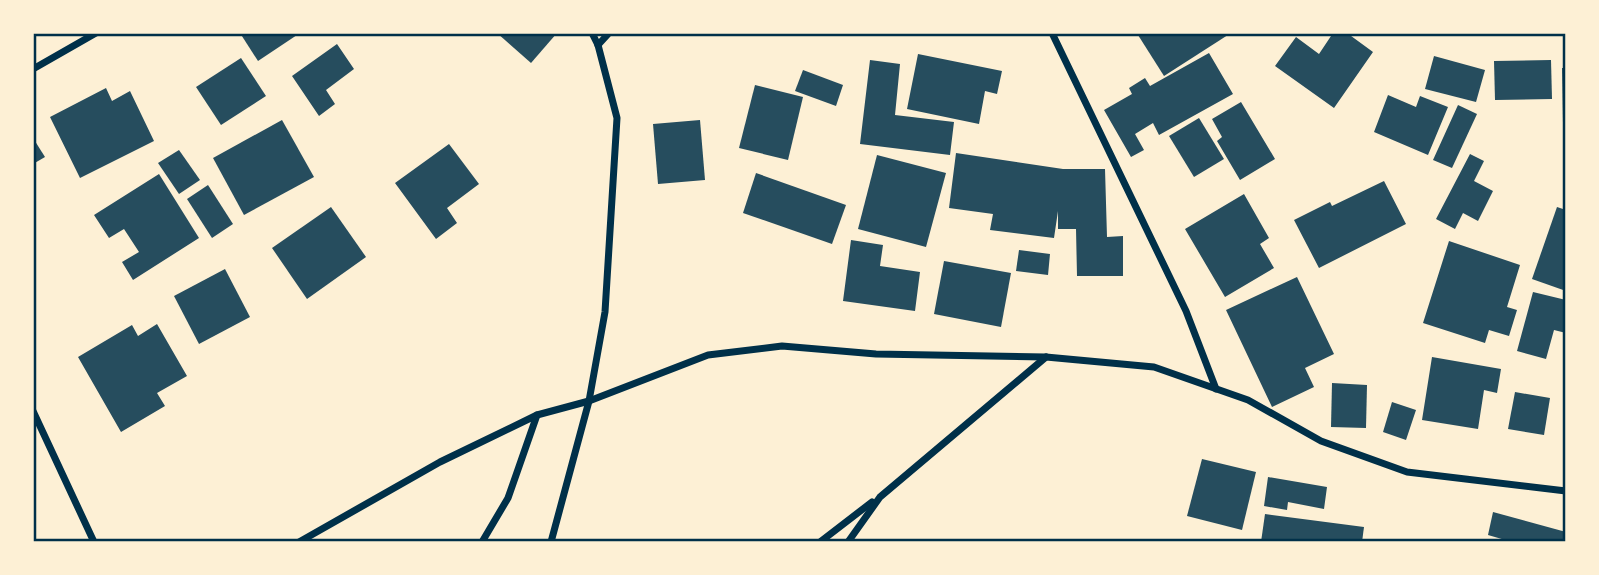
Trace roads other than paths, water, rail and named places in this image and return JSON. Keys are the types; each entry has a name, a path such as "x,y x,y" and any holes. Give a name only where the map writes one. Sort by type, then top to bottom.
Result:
{"street":[{"path":"33,69 96,33"},
{"path":"551,542 589,401 605,312 617,118 598,45 592,33"},
{"path":"598,45 610,33"},
{"path":"1052,33 1186,311 1216,388"},
{"path":"299,542 440,462 537,415 589,401 708,355 782,346 876,354 1046,357 1154,367 1248,400 1321,441 1407,472 1566,491"},
{"path":"820,542 880,497 1046,357"},
{"path":"33,411 93,542"},
{"path":"482,542 508,498 537,415"},
{"path":"848,542 880,497"}]}
